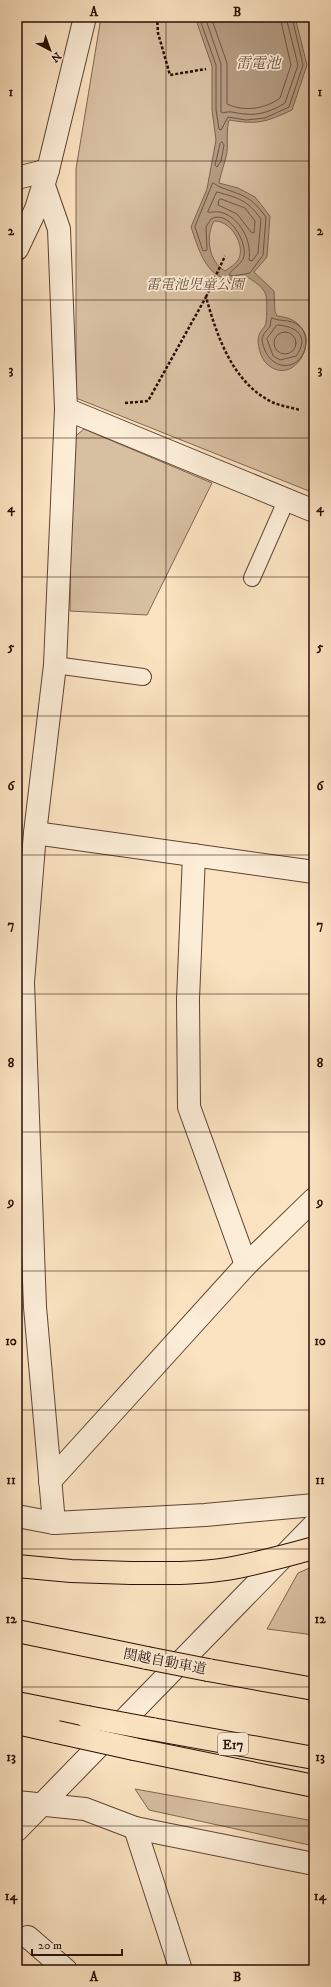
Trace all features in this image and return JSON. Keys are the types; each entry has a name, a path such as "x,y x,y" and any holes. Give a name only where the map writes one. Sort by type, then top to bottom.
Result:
{"highway":[{"path":"17,1566 71,1571 178,1573 226,1569 314,1548"},
{"name":"関越自動車道","path":"17,1631 208,1670 314,1689"},
{"name":"E17","path":"17,1703 314,1758"},
{"path":"17,1723 314,1786"}],"street":[{"path":"17,249 36,209 85,17"},
{"path":"17,178 45,177"},
{"path":"45,177 59,229 66,409 55,665 35,833 23,982 23,1133 35,1307 54,1523"},
{"path":"66,409 286,501 314,511"},
{"path":"35,833 314,872"},
{"path":"194,855 188,999 189,1107 246,1265"},
{"path":"50,1481 246,1265 314,1199"},
{"path":"17,1293 35,1307"},
{"path":"17,1516 54,1523 205,1515 314,1505"},
{"path":"17,1830 314,1525"},
{"path":"17,1802 85,1809 135,1828 314,1864"},
{"path":"135,1828 181,1970"},
{"path":"28,1937 66,1970"}],"lane":[{"path":"252,578 286,501"},
{"path":"55,665 143,677"}],"path":[{"path":"157,17 158,33 170,75 206,69"},
{"path":"310,17 314,30"},
{"path":"102,424 115,403 148,401 206,297 225,256"},
{"path":"206,297 220,344 250,387 271,402 300,410"}],"green space":[{"name":"雷電池児童公園","path":"101,17 314,17 314,493 76,398 76,169"},
{"path":"84,429 212,483 147,615 70,611 72,439"},
{"path":"314,1566 314,1635 267,1629 298,1573"},
{"path":"135,1789 314,1821 314,1846 149,1810"}],"water":[{"name":"雷電池","path":"195,17 295,17 307,65 292,110 262,121 247,122 229,120 227,132 227,152 219,183 238,188 255,197 270,216 267,257 254,272 274,291 275,312 277,316 293,321 303,330 306,341 304,352 298,362 289,369 279,370 267,364 260,351 258,338 266,324 267,317 266,295 263,289 246,276 233,280 222,278 215,273 204,260 191,227 207,189 216,140 212,110 212,66","holes":["214,221 225,224 234,232 240,249 238,260 225,271 215,262 210,249 209,241 211,227"]}]}
